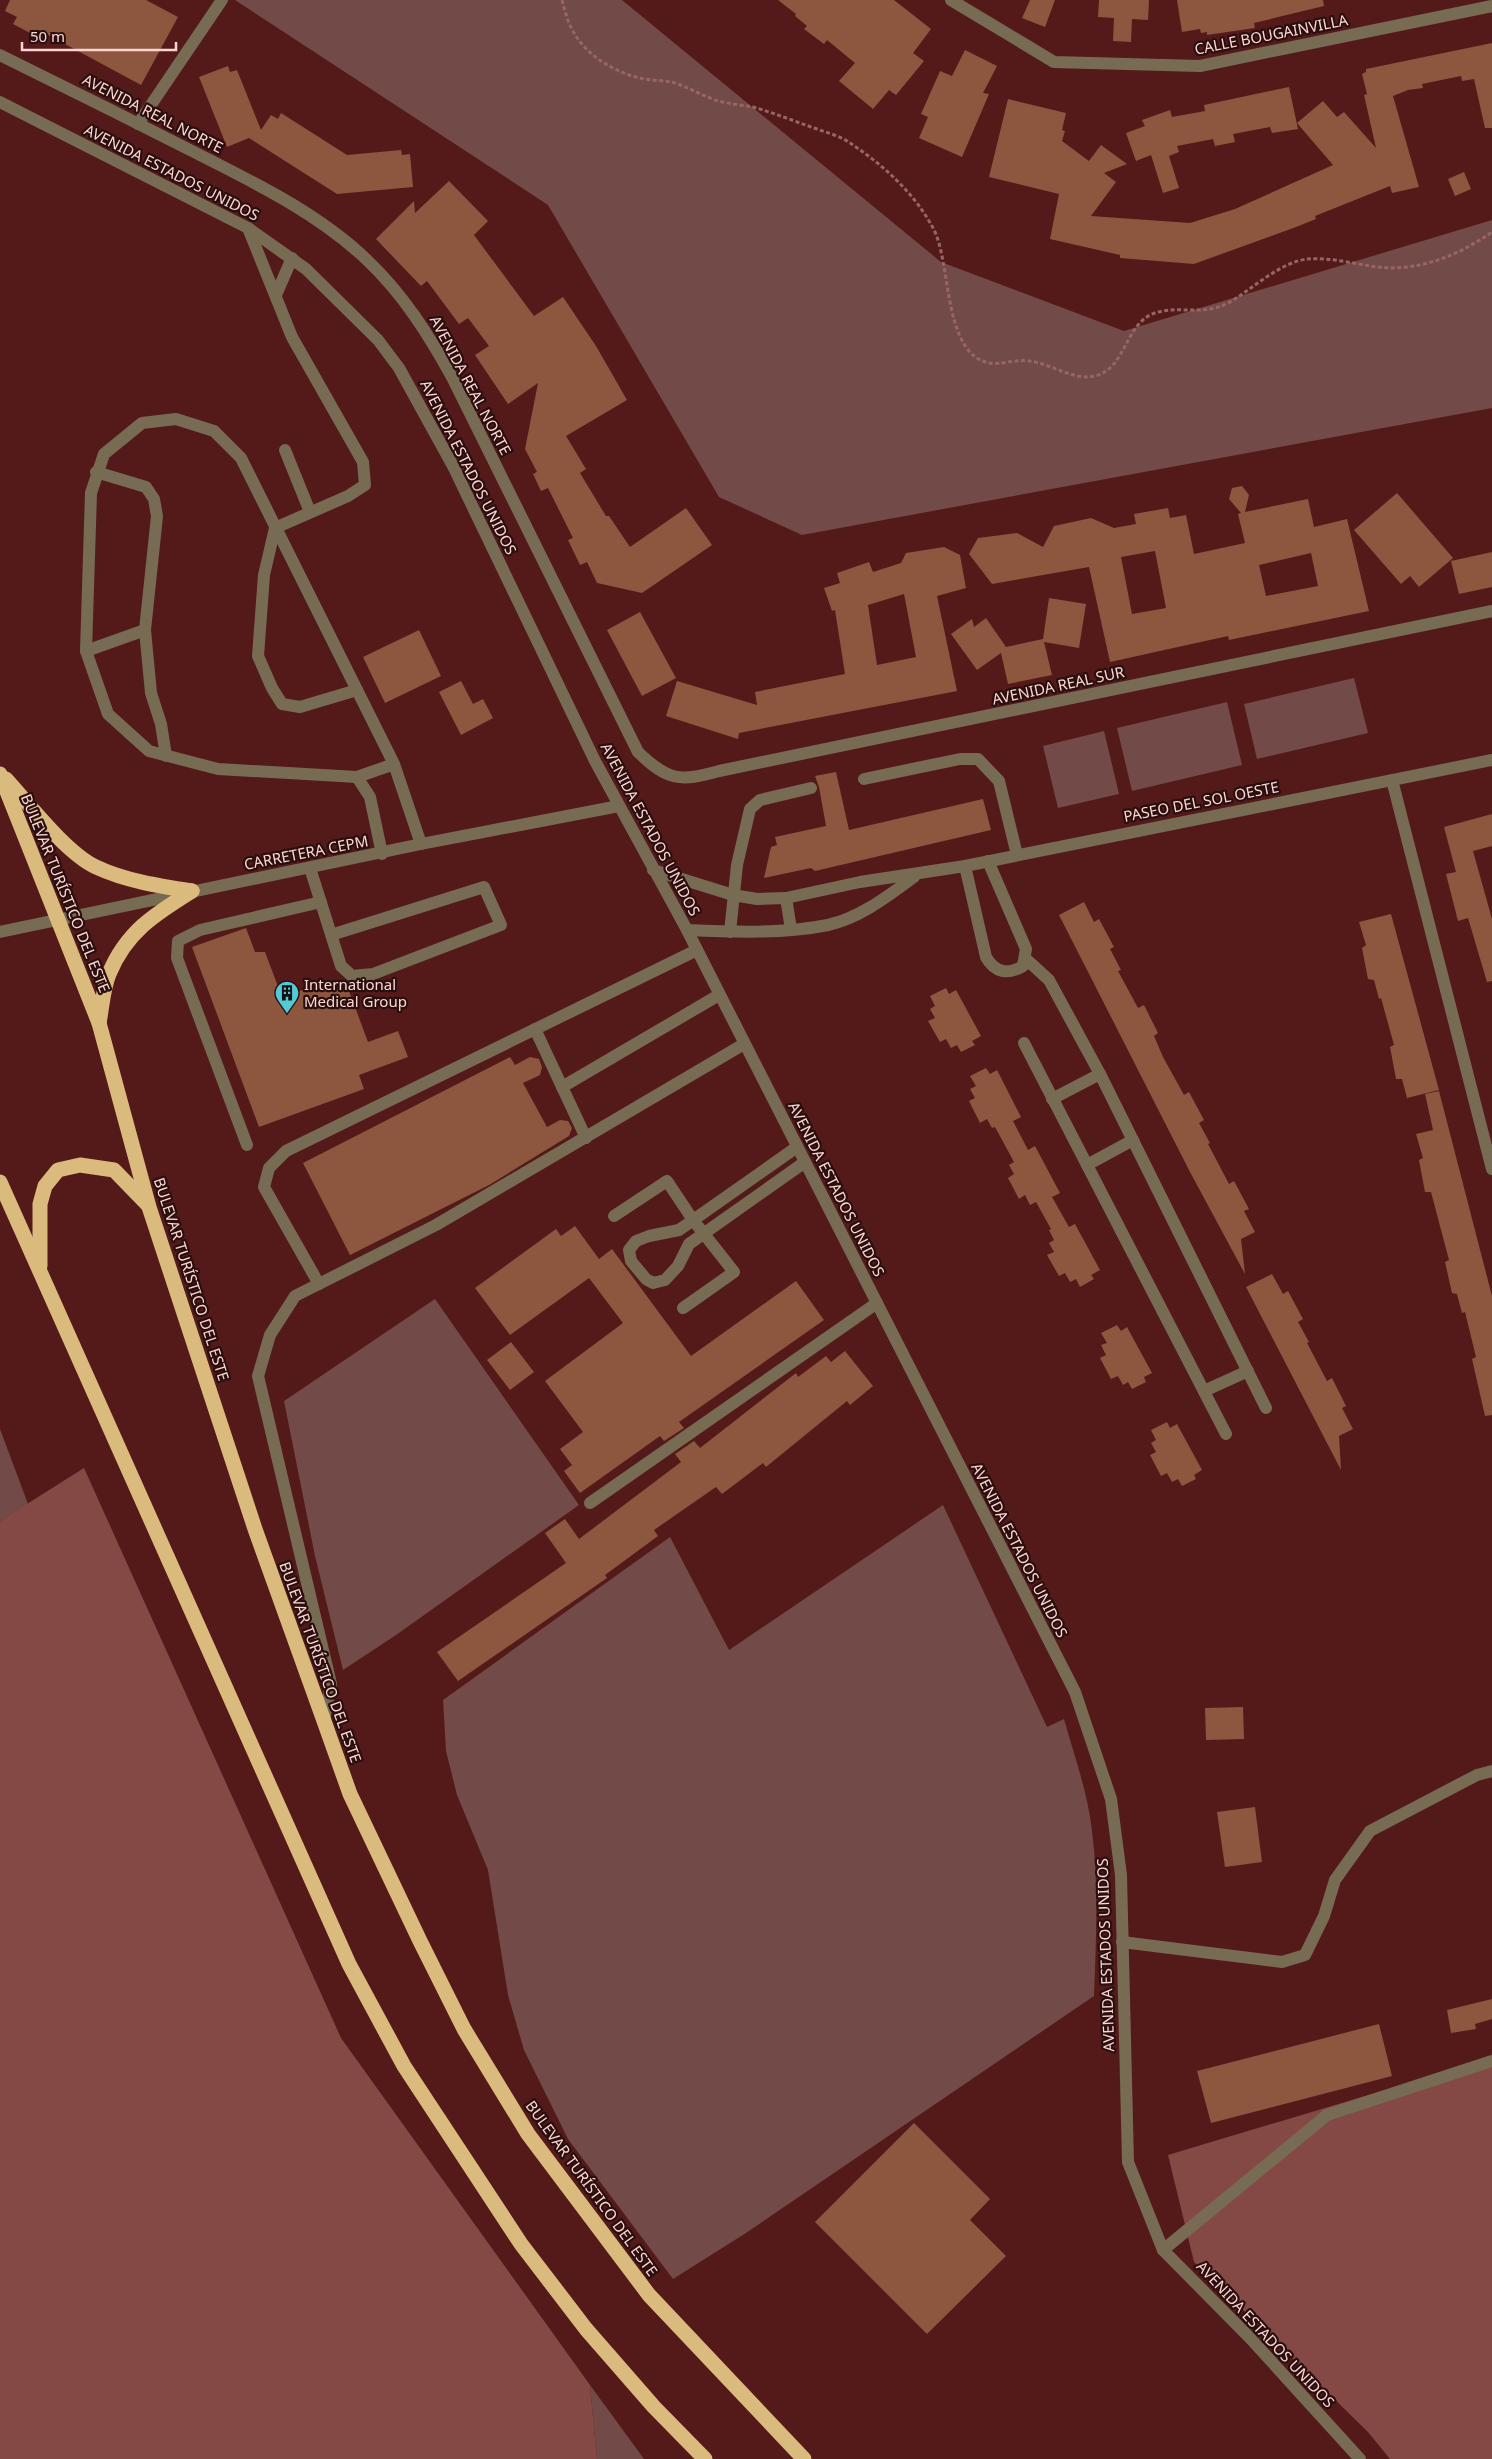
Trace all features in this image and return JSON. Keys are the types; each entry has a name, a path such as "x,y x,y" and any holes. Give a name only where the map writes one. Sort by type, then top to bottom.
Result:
{"highway":[{"path":"0,773 60,839 94,866 142,883 192,891"},
{"name":"BULEVAR TURÍSTICO DEL ESTE","path":"0,773 99,1023 149,1207 255,1529 350,1794 464,2030 528,2134 649,2295 804,2459"},
{"path":"99,1023 108,975 126,944 148,919 192,891"},
{"path":"40,1273 40,1204 45,1186 58,1170 80,1165 114,1170 149,1207"},
{"path":"0,1182 349,1964 404,2066 521,2244 586,2329 654,2407 705,2459"}],"street":[{"path":"138,124 222,0"},
{"name":"CALLE BOUGAINVILLA","path":"951,0 1054,62 1200,66 1492,6"},
{"name":"AVENIDA REAL NORTE","path":"0,55 282,198 324,226 366,259 401,296 430,336 453,379 638,752"},
{"name":"AVENIDA ESTADOS UNIDOS","path":"0,102 248,228 292,258 352,313 378,340 400,368 453,466 619,806 686,930 1075,1692 1111,1799 1121,1875 1128,2162 1163,2250 1250,2338 1360,2459"},
{"path":"248,228 292,337 363,462 365,485 348,496 275,528"},
{"path":"276,295 292,258"},
{"path":"394,764 357,777 218,769 149,751 108,714 86,651 91,493 96,472 104,454 142,423 176,419 214,431 240,458 394,764 421,844"},
{"path":"285,450 310,512"},
{"path":"96,472 146,487 154,499 157,516 145,630 151,693 161,724 166,756"},
{"path":"275,528 264,575 258,656 272,688 282,704 300,707 357,690"},
{"name":"AVENIDA REAL SUR","path":"638,752 665,774 690,779 738,767 1492,611"},
{"path":"86,651 145,630"},
{"path":"864,779 960,759 978,759 999,781 1017,855"},
{"name":"PASEO DEL SOL OESTE","path":"653,870 733,894 757,899 786,898 860,882 916,875 965,866 1492,760"},
{"path":"357,777 370,796 382,854"},
{"path":"1392,780 1492,1169"},
{"path":"730,932 733,894 750,809 760,800 811,788"},
{"name":"CARRETERA CEPM","path":"0,932 192,891 382,854 421,844 619,806"},
{"path":"965,866 983,950 991,966 1000,972 1014,972 1023,966 1026,959 1026,949 988,861"},
{"path":"310,868 321,902 331,935 341,966 352,976 373,974 501,925 484,887 331,935"},
{"name":"PASEO DEL SOL OESTE","path":"686,930 730,932 790,929 829,924 876,904 916,875"},
{"path":"786,898 790,929"},
{"path":"247,1145 177,958 178,941 200,930 321,902"},
{"path":"319,1284 264,1187 269,1168 286,1151 696,950"},
{"path":"1026,959 1049,980 1100,1074 1266,1408"},
{"path":"562,1087 719,995"},
{"path":"535,1029 586,1138"},
{"path":"324,1721 332,1684 258,1376 270,1335 295,1296 436,1225 744,1044"},
{"path":"1024,1044 1226,1434"},
{"path":"1052,1099 1100,1074"},
{"path":"1087,1165 1132,1140"},
{"path":"797,1147 679,1230 649,1236 636,1241 629,1250 631,1260 646,1279 653,1283 665,1280 678,1266 689,1244 805,1162"},
{"path":"614,1216 668,1181 693,1220 734,1272 683,1308"},
{"path":"590,1503 877,1303"},
{"path":"1204,1391 1248,1370"},
{"path":"1122,1942 1282,1962 1305,1955 1324,1916 1335,1880 1370,1832 1477,1775 1492,1771"},
{"path":"1163,2250 1326,2115 1492,2061"}],"path":[{"path":"562,0 573,32 584,46 621,73 643,79 678,84 709,98 776,114 832,134 844,139 884,168 916,202 934,229 941,248 954,320 960,337 968,350 979,360 991,364 1032,361 1076,376 1089,378 1111,367 1139,325 1148,316 1161,311 1198,312 1215,309 1227,304 1290,264 1306,259 1400,268 1437,261 1465,250 1492,232"}],"shaded area":[{"path":"235,0 622,0 941,262 1124,331 1492,220 1492,408 802,535 719,497 548,205"},
{"path":"1354,678 1368,733 1257,759 1244,704"},
{"path":"1227,702 1242,765 1132,791 1117,728"},
{"path":"1104,731 1119,794 1058,808 1043,746"},
{"path":"435,1299 579,1505 396,1635 343,1670 315,1556 284,1401"},
{"path":"0,1429 28,1504 0,1521"},
{"path":"84,1468 341,2038 590,2385 597,2459 0,2459 0,1521"},
{"path":"943,1505 1047,1727 1064,1719 1084,1788 1092,1831 1096,1893 1094,1996 746,2233 673,2279 568,2139 524,2050 508,1995 488,1870 457,1795 446,1751 443,1700 670,1537 729,1650"},
{"path":"1492,2058 1492,2459 1390,2459 1368,2432 1194,2262 1168,2155"},
{"path":"590,2385 644,2459 597,2459"}],"building":[{"path":"10,0 146,0 178,17 141,85 39,30 36,36 13,24 17,17 5,11"},
{"path":"778,0 894,0 931,29 913,53 924,61 896,95 889,90 873,109 839,81 855,63 827,40 824,44 804,29 807,26 795,16 796,14"},
{"path":"1030,0 1055,0 1045,27 1022,18"},
{"path":"1099,0 1149,0 1148,20 1132,19 1131,42 1113,41 1114,18 1098,17"},
{"path":"1177,0 1323,0 1324,6 1254,23 1255,28 1207,35 1207,32 1201,33 1200,29 1182,32"},
{"path":"1492,43 1492,128 1485,128 1474,79 1462,81 1461,76 1422,84 1423,88 1408,90 1393,96 1419,187 1392,193 1390,186 1315,216 1316,219 1296,227 1194,264 1120,258 1120,255 1050,239 1059,194 989,177 1008,99 1066,113 1062,130 1065,131 1062,141 1089,161 1101,145 1127,164 1104,173 1116,182 1091,216 1190,223 1235,209 1333,165 1297,123 1323,101 1337,117 1344,112 1376,148 1364,95 1367,94 1362,74 1366,72 1366,69"},
{"path":"965,50 997,66 983,93 989,94 962,157 919,138 928,117 921,114 940,71 952,76"},
{"path":"228,66 230,72 237,70 261,130 271,115 278,119 281,113 347,155 401,150 402,155 410,154 413,187 337,194 249,138 227,147 199,77"},
{"path":"1289,87 1298,129 1272,133 1270,127 1233,134 1235,142 1215,146 1213,139 1177,146 1179,152 1169,156 1179,188 1163,193 1151,155 1136,161 1126,133 1145,126 1142,120 1170,110 1172,117 1205,111 1204,105"},
{"path":"1464,172 1471,189 1455,196 1448,179"},
{"path":"449,181 488,221 474,235 534,316 563,297 596,346 627,400 566,436 586,469 580,473 606,516 609,516 630,547 686,508 712,545 642,593 597,583 587,562 580,565 568,540 573,538 548,488 541,491 533,474 537,472 525,449 538,383 508,404 475,355 489,346 468,318 459,324 427,281 421,286 376,239 414,201 415,213"},
{"path":"1242,486 1249,495 1245,512 1308,499 1314,527 1347,519 1369,611 1229,640 1228,636 1110,662 1089,567 992,584 969,554 978,538 1017,533 1043,547 1054,526 1091,518 1114,528 1136,524 1134,514 1168,508 1170,518 1186,515 1194,554 1245,543 1238,514 1241,513 1229,499 1232,488","holes":["1155,551 1166,608 1132,614 1121,557","1311,553 1318,586 1266,596 1259,565"]},
{"path":"1397,493 1453,558 1419,587 1410,576 1401,584 1354,530"},
{"path":"944,547 960,555 966,588 937,596 957,691 739,733 738,739 666,716 677,681 757,705 755,692 845,674 835,610 832,611 824,588 840,583 837,573 869,562 873,572 901,563 906,553","holes":["904,594 916,657 877,665 868,605"]},
{"path":"1492,552 1492,587 1459,594 1451,561"},
{"path":"1049,598 1086,604 1079,648 1044,642 1052,675 1008,684 1001,653 977,670 951,634 972,619 974,627 986,618 1006,647 1043,639"},
{"path":"640,612 676,678 642,696 607,630"},
{"path":"419,630 441,676 385,703 363,657"},
{"path":"461,681 473,704 483,699 493,718 461,735 439,692"},
{"path":"836,772 849,830 983,799 991,830 815,871 811,868 764,878 771,847 777,845 775,837 826,826 819,787 815,776"},
{"path":"1492,814 1492,846 1473,851 1492,919 1492,981 1487,982 1468,918 1458,921 1446,874 1456,872 1444,827"},
{"path":"1084,902 1094,922 1099,919 1114,947 1110,949 1121,970 1118,971 1138,1008 1144,1005 1158,1033 1154,1036 1163,1057 1184,1095 1189,1092 1204,1120 1199,1123 1229,1184 1234,1181 1249,1209 1244,1211 1255,1232 1241,1239 1245,1274 1190,1172 1059,915"},
{"path":"1391,914 1439,1090 1407,1098 1402,1079 1396,1079 1390,1047 1394,1045 1381,998 1379,999 1374,980 1368,979 1362,948 1366,945 1359,922"},
{"name":"International Medical Group","path":"246,928 255,952 265,952 282,997 325,982 328,989 349,991 368,1042 398,1031 408,1057 359,1075 364,1089 259,1127 192,947"},
{"path":"946,988 949,994 956,990 981,1036 972,1041 975,1045 961,1052 957,1045 951,1048 946,1039 940,1042 928,1021 935,1018 930,1009 935,1006 930,996"},
{"path":"510,1057 515,1065 530,1057 539,1059 542,1067 540,1075 523,1083 547,1127 560,1120 568,1121 572,1128 569,1136 489,1185 350,1255 303,1163"},
{"path":"986,1068 990,1074 997,1070 1021,1117 1013,1121 1028,1150 1035,1146 1060,1193 1052,1197 1069,1227 1075,1224 1100,1270 1091,1275 1094,1279 1080,1287 1076,1279 1070,1282 1065,1273 1059,1276 1047,1255 1054,1252 1049,1243 1054,1240 1049,1230 1051,1229 1036,1202 1030,1205 1025,1195 1019,1199 1008,1178 1014,1174 1009,1165 1014,1162 995,1127 992,1128 987,1119 980,1123 969,1101 975,1098 970,1089 976,1086 970,1076"},
{"path":"1439,1091 1492,1296 1492,1415 1485,1416 1472,1359 1476,1357 1465,1312 1462,1313 1457,1294 1452,1293 1445,1262 1449,1260 1431,1192 1425,1192 1419,1160 1423,1158 1416,1134 1433,1130 1425,1094"},
{"path":"575,1226 599,1259 612,1249 691,1356 796,1281 824,1320 679,1422 684,1428 664,1441 660,1436 580,1493 564,1471 572,1465 560,1449 583,1432 545,1381 623,1323 589,1278 510,1335 475,1288 556,1229 561,1236"},
{"path":"1272,1274 1283,1294 1288,1291 1303,1319 1298,1322 1309,1342 1307,1343 1327,1381 1332,1378 1346,1406 1342,1408 1353,1429 1339,1436 1341,1470 1246,1287"},
{"path":"1117,1325 1121,1331 1127,1327 1152,1373 1144,1377 1146,1382 1132,1389 1128,1382 1123,1385 1118,1376 1111,1379 1100,1358 1106,1355 1101,1345 1107,1343 1101,1333"},
{"path":"511,1342 534,1372 510,1390 487,1360"},
{"path":"845,1351 873,1386 850,1405 847,1401 766,1467 763,1463 722,1494 716,1487 654,1530 658,1536 605,1575 607,1578 458,1681 437,1652 566,1563 545,1533 565,1519 579,1539 681,1462 675,1454 694,1441 700,1448 796,1373 798,1377 826,1356 831,1362"},
{"path":"1167,1422 1170,1428 1177,1424 1202,1470 1194,1475 1196,1479 1182,1486 1178,1479 1172,1482 1167,1473 1161,1476 1150,1455 1156,1452 1151,1443 1156,1440 1151,1430"},
{"path":"1243,1707 1244,1739 1206,1740 1205,1708"},
{"path":"1255,1807 1262,1862 1225,1867 1217,1812"},
{"path":"1492,1999 1492,2019 1475,2024 1476,2029 1451,2033 1447,2010"},
{"path":"1379,2024 1392,2076 1211,2123 1197,2071"},
{"path":"914,2123 990,2199 970,2220 1006,2256 927,2334 815,2222"}],"place":[{"name":"International Medical Group","path":"287,1014"}]}
